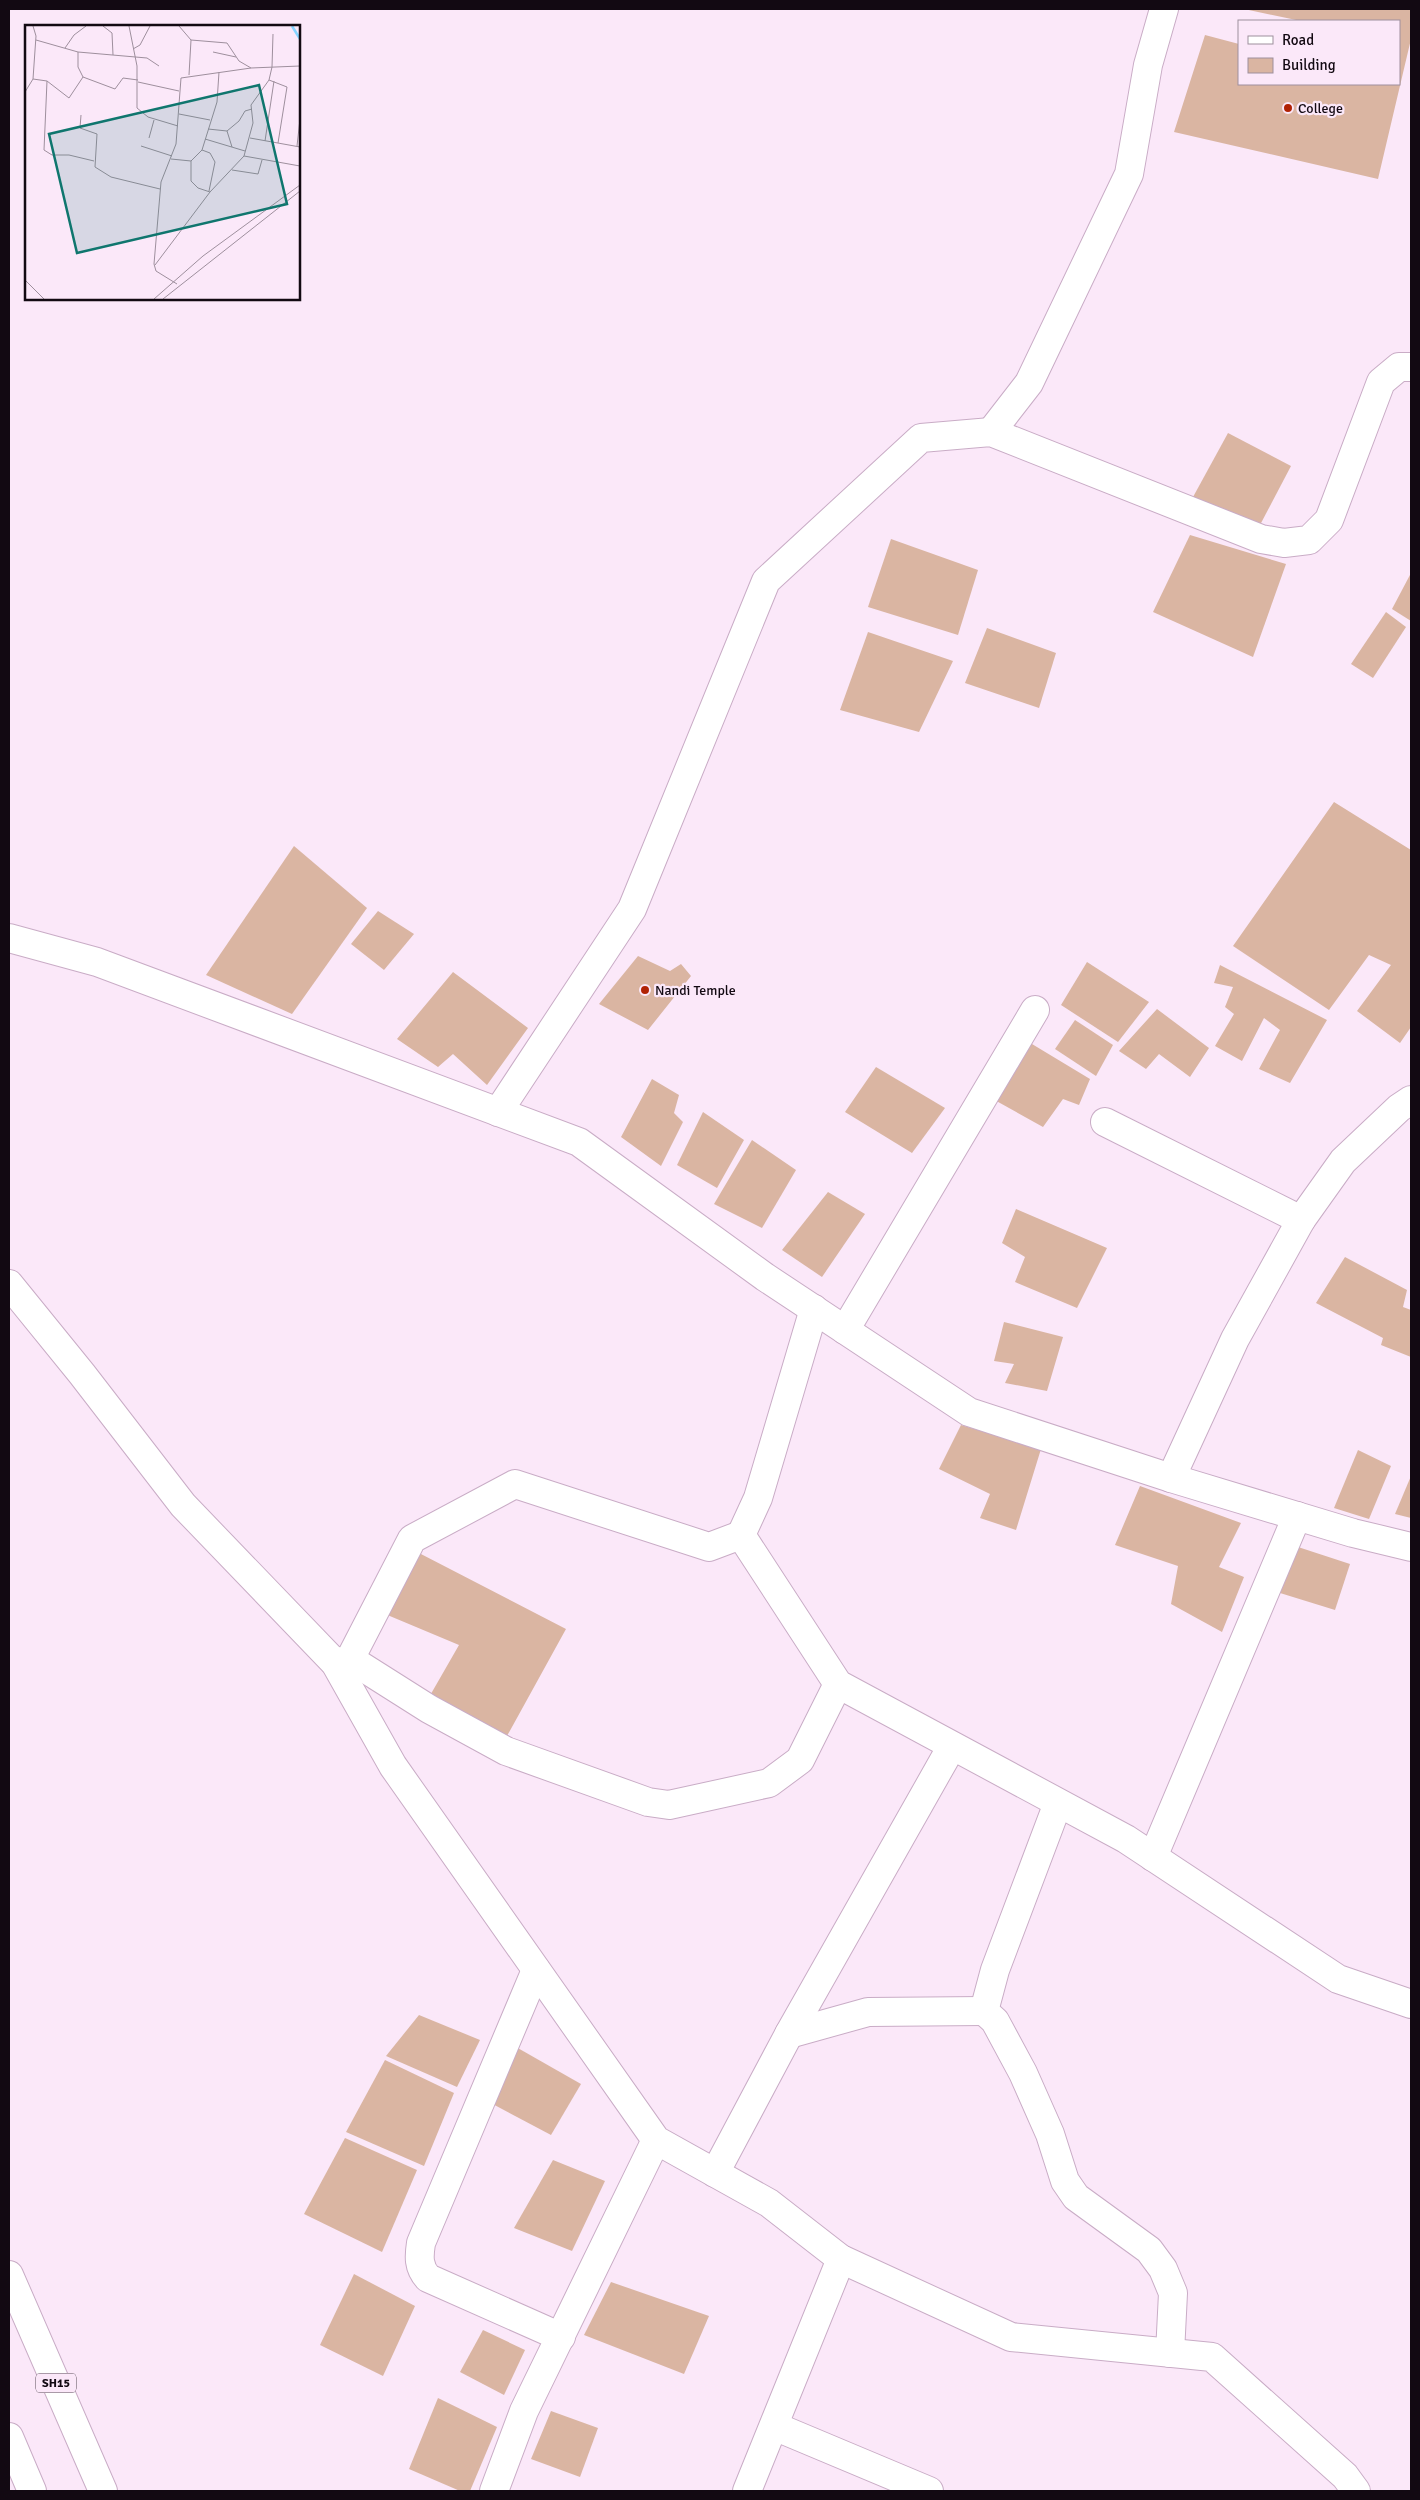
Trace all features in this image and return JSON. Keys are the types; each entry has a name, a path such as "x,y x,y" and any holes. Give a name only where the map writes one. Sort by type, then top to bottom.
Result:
{"street":[{"path":"991,432 1030,383 1129,174 1148,65 1164,9"},
{"path":"498,1112 632,909 766,581 920,438 991,432 1261,539 1284,543 1309,540 1329,520 1381,382 1399,367 1411,367"},
{"path":"9,938 97,962 579,1142 764,1277 969,1412 1171,1478 1353,1533 1411,1547"},
{"path":"845,1330 1035,1010"},
{"path":"1171,1478 1235,1339 1300,1220 1343,1161 1399,1108 1411,1100"},
{"path":"1105,1122 1300,1220"},
{"path":"9,1284 82,1374 183,1505 343,1661 429,1710 520,1758 648,1802 669,1805 769,1783 800,1760 838,1684"},
{"path":"343,1661 412,1539 515,1484 709,1548 741,1535 758,1498 814,1309"},
{"path":"1153,1857 1297,1516"},
{"path":"741,1535 838,1684 1126,1839 1338,1979 1411,2004"},
{"path":"343,1661 393,1766 656,2140 769,2203 841,2259 1011,2337 1212,2357 1345,2476 1356,2491"},
{"path":"715,2173 789,2034 952,1746"},
{"path":"984,2012 995,1970 1058,1803"},
{"path":"536,1970 421,2243 419,2256 421,2270 428,2278 561,2337"},
{"path":"789,2034 868,2012 984,2012 995,2021 1023,2073 1050,2134 1065,2181 1076,2197 1149,2250 1163,2269 1173,2293 1170,2353"},
{"path":"494,2491 524,2411 656,2140"},
{"path":"747,2491 841,2259"},
{"name":"SH15","path":"9,2275 103,2491"},
{"path":"774,2426 929,2491"},
{"path":"9,2437 32,2491"}],"building":[{"name":"College","path":"1244,9 1411,9 1411,39 1378,179 1174,132 1205,35 1238,44 1238,85 1400,85 1400,20 1296,20"},
{"path":"1228,433 1291,466 1260,525 1193,497"},
{"path":"1190,535 1286,564 1253,657 1153,612"},
{"path":"891,539 978,570 958,635 868,607"},
{"path":"1411,573 1411,621 1392,609"},
{"path":"1386,612 1406,627 1373,678 1351,664"},
{"path":"987,628 1056,653 1039,708 965,683"},
{"path":"868,632 953,661 919,732 840,710"},
{"path":"1334,802 1411,850 1411,1027 1400,1043 1357,1011 1391,965 1369,955 1329,1010 1233,946"},
{"path":"294,846 367,908 292,1014 206,975"},
{"path":"378,911 414,934 384,970 351,944"},
{"name":"Nandi Temple","path":"638,956 670,971 681,964 691,976 648,1030 599,1004"},
{"path":"1087,962 1149,1002 1118,1042 1061,1005"},
{"path":"1220,965 1327,1020 1290,1083 1259,1069 1280,1030 1264,1018 1242,1061 1215,1046 1234,1014 1225,1007 1233,987 1214,983"},
{"path":"453,972 528,1028 487,1085 453,1054 438,1067 397,1039"},
{"path":"1157,1009 1209,1048 1190,1077 1159,1054 1146,1069 1119,1051"},
{"path":"1075,1020 1113,1045 1096,1076 1055,1049"},
{"path":"1027,1041 1090,1079 1079,1105 1063,1099 1043,1127 991,1098"},
{"path":"876,1067 945,1108 912,1153 845,1112"},
{"path":"652,1079 679,1095 674,1113 683,1122 661,1166 621,1137"},
{"path":"703,1112 744,1140 717,1188 677,1165"},
{"path":"752,1140 796,1170 762,1228 714,1204"},
{"path":"828,1192 865,1214 822,1277 782,1250"},
{"path":"1016,1209 1107,1248 1077,1308 1015,1282 1025,1257 1002,1243"},
{"path":"1345,1257 1407,1290 1403,1307 1411,1310 1411,1357 1381,1345 1383,1338 1316,1303"},
{"path":"1004,1322 1063,1337 1047,1391 1005,1383 1014,1364 994,1361"},
{"path":"961,1425 1041,1449 1016,1530 980,1518 990,1494 939,1469"},
{"path":"1358,1450 1391,1466 1369,1519 1334,1508"},
{"path":"1411,1476 1411,1518 1395,1514"},
{"path":"1140,1486 1241,1523 1219,1567 1244,1577 1222,1632 1171,1604 1178,1566 1115,1545"},
{"path":"1295,1546 1350,1564 1335,1610 1280,1593"},
{"path":"419,1553 566,1629 502,1745 428,1699 459,1645 385,1614"},
{"path":"419,2015 480,2040 457,2087 386,2056"},
{"path":"516,2047 581,2084 551,2135 487,2101"},
{"path":"385,2060 454,2093 424,2166 346,2132"},
{"path":"345,2138 417,2170 382,2252 304,2214"},
{"path":"553,2160 605,2181 572,2251 514,2228"},
{"path":"354,2274 415,2306 383,2376 320,2345"},
{"path":"611,2282 709,2316 684,2374 584,2335"},
{"path":"483,2330 525,2350 504,2395 460,2372"},
{"path":"438,2398 497,2427 470,2491 460,2491 409,2469"},
{"path":"551,2411 598,2428 580,2477 531,2459"}],"place":[{"name":"College","path":"1288,108"},
{"name":"Nandi Temple","path":"645,990"}]}
